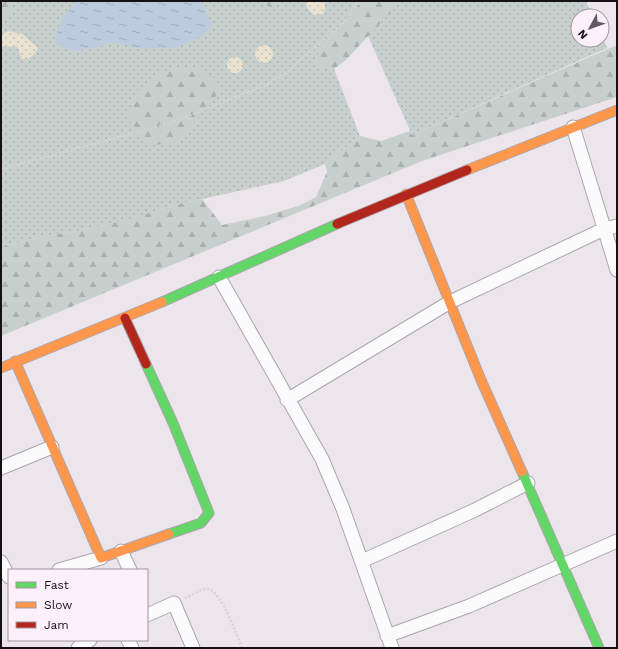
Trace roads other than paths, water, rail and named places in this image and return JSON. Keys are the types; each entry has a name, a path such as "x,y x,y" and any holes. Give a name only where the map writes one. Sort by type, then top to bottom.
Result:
{"street":[{"path":"1,368 15,361 125,318 406,194 617,110"},
{"path":"573,127 611,227 617,270"},
{"path":"406,194 489,400 528,483 599,648"},
{"path":"287,400 450,302 611,227"},
{"path":"219,277 287,400 322,459 343,509 389,642 617,541"},
{"path":"62,569 101,558 201,523 209,513 173,423 125,318"},
{"path":"15,361 101,558"},
{"path":"1,468 52,447"},
{"path":"362,561 475,510 528,483"},
{"path":"121,551 130,569"},
{"path":"1,562 8,575"},
{"path":"148,615 174,603 193,648"},
{"path":"78,648 88,641"}],"water":[{"path":"79,1 201,1 212,25 201,37 177,47 146,49 111,42 96,48 74,51 55,44 59,24 68,11"}]}
